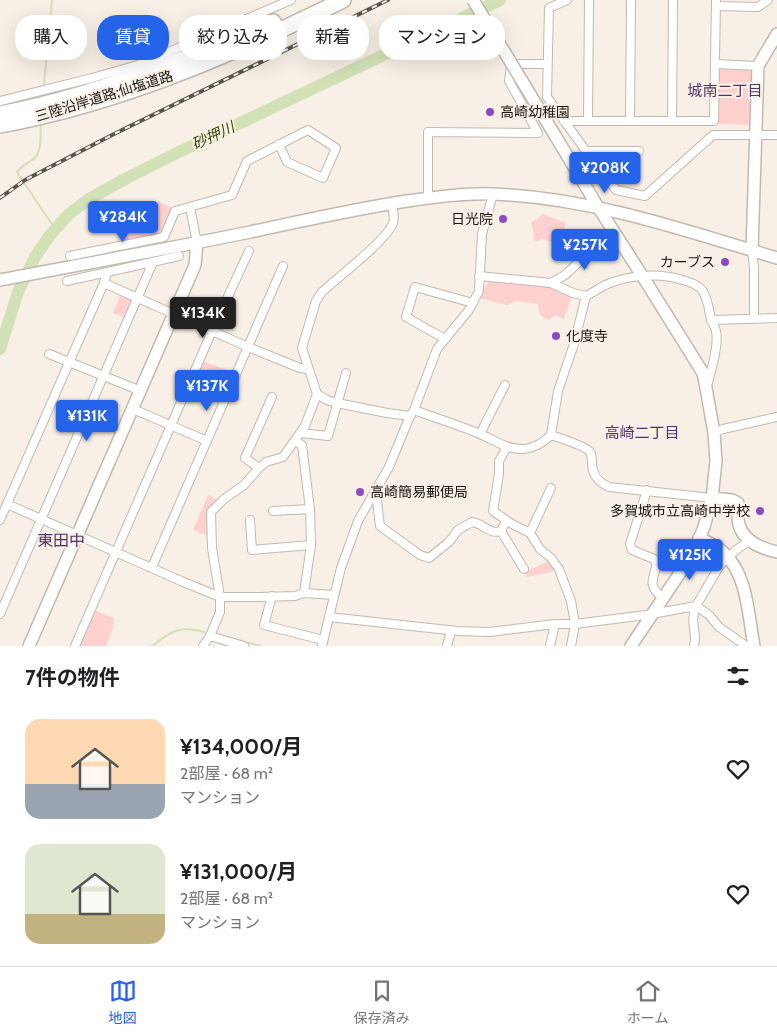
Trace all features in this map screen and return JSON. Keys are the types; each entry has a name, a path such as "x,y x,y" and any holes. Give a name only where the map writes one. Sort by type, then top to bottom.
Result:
{"highway":[{"name":"三陸沿岸道路;仙塩道路","path":"0,114 96,90 140,75 197,54 320,0"},
{"name":"三陸沿岸道路;仙塩道路","path":"0,125 54,113 144,86 258,40 343,0"}],"street":[{"path":"0,101 138,65 291,0"},
{"path":"473,0 598,207 643,276 702,373 706,388 714,433 716,461 712,498 706,520 690,560 631,646"},
{"path":"567,0 548,8 547,97 616,190 645,196 713,135 777,135"},
{"path":"588,120 589,0"},
{"path":"630,120 631,0"},
{"path":"672,121 673,0"},
{"path":"564,120 714,122 716,3 758,3 768,0"},
{"path":"754,318 752,250 758,66 777,34"},
{"path":"428,198 428,132 538,133 509,82 511,64 547,64"},
{"path":"714,64 758,66"},
{"path":"70,256 164,237 175,211 232,195 247,161 279,144 308,130 336,148 322,178 287,162 279,144"},
{"path":"586,151 639,151"},
{"path":"272,596 264,625 322,643 341,568 358,521 389,467 437,349 469,310 479,292 482,234 494,194"},
{"path":"0,280 197,243 392,203 442,196 494,194 563,201 598,207 734,244 777,258"},
{"path":"203,646 210,636 220,612 220,597 212,548 210,512 224,498 244,485 266,462 283,457 301,433 316,394 302,348 316,301 322,292 376,245 389,230 394,216 392,203"},
{"path":"29,646 195,265 197,243 190,207"},
{"path":"551,282 566,275 604,238"},
{"path":"75,646 212,331 249,251"},
{"path":"67,281 180,256"},
{"path":"0,614 153,262"},
{"path":"152,568 283,266"},
{"path":"0,520 107,273"},
{"path":"479,276 551,282 573,293 586,296 610,283 643,276 674,278 696,285 703,291 705,296 711,320 716,329 717,338 706,388"},
{"path":"104,283 248,347 300,368 308,369"},
{"path":"445,339 406,317 415,287 473,303"},
{"path":"316,394 326,400 337,403 387,413 412,413 480,434 507,447 524,449 533,446 551,434 558,392 574,344 586,296"},
{"path":"711,320 777,318"},
{"path":"49,354 141,391"},
{"path":"301,433 328,436 346,373"},
{"path":"480,434 505,385"},
{"path":"259,468 245,458 272,397"},
{"path":"133,409 207,441"},
{"path":"714,433 723,429 777,417"},
{"path":"551,434 589,450 592,455 592,469 601,484 732,500 738,503 738,519 745,537 757,546 777,552"},
{"path":"295,441 302,445 310,509 311,545 304,593"},
{"path":"507,447 499,461 499,474 493,511 506,521 530,533 540,549 559,569 571,601 575,624 570,646"},
{"path":"530,533 551,488"},
{"path":"647,490 630,544 632,550 654,559 657,564 652,582 655,592 663,598"},
{"path":"372,496 377,501 380,526 420,555 429,558 449,542 458,530 472,522 477,522 489,531 496,533 501,531 506,521"},
{"path":"7,504 220,597 295,596 304,593 334,595"},
{"path":"273,511 310,509"},
{"path":"250,520 252,550 311,545"},
{"path":"501,531 524,569"},
{"path":"699,538 722,551 737,570 741,580 754,646"},
{"path":"694,646 693,617 696,606 720,565 749,541"},
{"path":"329,617 451,631 490,632 555,624 575,624 653,614 696,606 719,627 746,646"},
{"path":"550,646 555,624"},
{"path":"447,646 451,631"},
{"path":"210,636 244,646"}],"shaded area":[{"path":"721,69 751,69 751,125 718,124 718,71"},
{"path":"158,201 172,208 161,234 122,242 118,222"},
{"path":"543,214 566,223 559,244 541,239 538,242 534,240 531,222"},
{"path":"489,280 551,284 572,295 564,319 555,315 549,320 543,317 539,313 538,304 517,301 507,305 479,298"},
{"path":"121,293 132,301 126,318 113,313"},
{"path":"201,360 232,372 222,397 190,384"},
{"path":"208,495 216,499 208,510 208,536 193,530"},
{"path":"548,561 554,569 552,572 527,577 525,572"},
{"path":"94,610 114,618 113,628 106,646 78,646"}],"waterway":[{"path":"44,85 52,0"},
{"name":"砂押川","path":"0,349 18,292 35,257 50,235 69,214 89,199 181,151 500,0"},
{"path":"41,122 38,153 36,157 17,172 55,229"},
{"path":"152,646 165,636 182,629 204,632"},
{"path":"227,637 261,646"}],"railway":[{"path":"0,198 25,180 116,133 388,0"}],"place":[{"name":"高崎幼稚園","path":"490,112"},
{"name":"日光院","path":"503,219"},
{"name":"カーブス","path":"725,262"},
{"name":"化度寺","path":"556,336"},
{"name":"高崎簡易郵便局","path":"360,492"},
{"name":"多賀城市立高崎中学校","path":"760,511"}],"district":[{"name":"城南二丁目","path":"725,91"},
{"name":"高崎二丁目","path":"642,433"},
{"name":"東田中","path":"61,540"}]}
